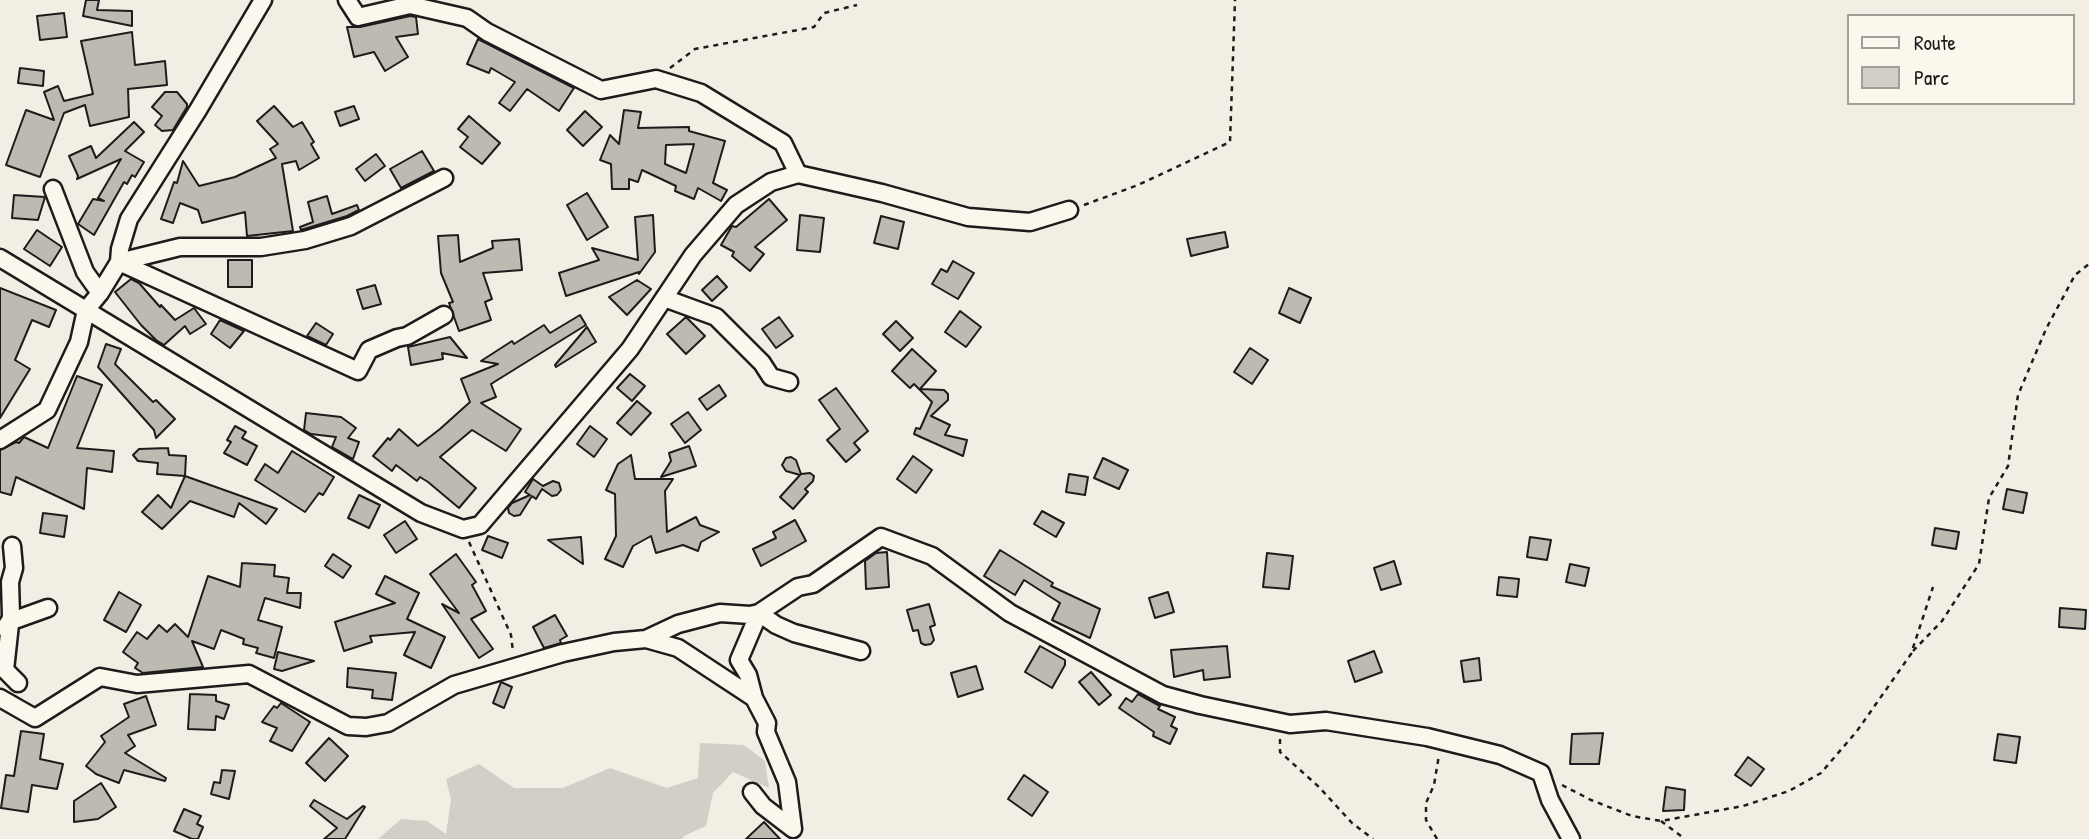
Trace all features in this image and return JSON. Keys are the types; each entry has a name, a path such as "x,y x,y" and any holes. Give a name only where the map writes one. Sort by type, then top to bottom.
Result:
{"street":[{"path":"0,440 47,410 79,342 86,310 119,262 129,219 263,0"},
{"path":"347,0 358,17 410,5 467,18 487,32 601,90 656,79 701,93 783,143 798,174"},
{"path":"0,258 421,513 463,529 480,526 630,348 693,256 736,205 771,182 798,174 882,193 968,217 1030,222 1069,210"},
{"path":"119,262 180,247 261,247 305,240 351,226 444,178"},
{"path":"53,190 85,272 100,293"},
{"path":"119,262 358,371 369,350 397,338 407,337 444,316"},
{"path":"664,298 716,317 762,363 771,377 789,382"},
{"path":"751,792 776,817 793,829 788,782 766,732 766,723 754,698 748,675 739,660 759,613 798,587 813,584 881,537 932,556 1010,613 1164,695 1290,724 1326,721 1427,737 1500,755 1541,774 1550,800 1571,839"},
{"path":"12,546 15,568 10,582 5,629 5,670 18,683"},
{"path":"5,629 48,608"},
{"path":"0,698 35,718 100,677 137,684 249,674 348,726 366,727 388,723 454,685 563,653 614,642 646,639 678,624 720,613 759,613 794,633 860,651"},
{"path":"646,639 678,648 754,698"}],"path":[{"path":"1069,210 1138,185 1230,142 1235,0"},
{"path":"656,79 695,49 814,27 824,13 857,5"},
{"path":"1541,774 1601,804 1632,816 1661,821 1743,806 1789,792 1821,773 1857,731 1911,654 1942,621 1979,564 1989,498 2008,466 2018,395 2046,329 2075,275 2089,264"},
{"path":"463,529 511,635 514,669"},
{"path":"1911,654 1933,587"},
{"path":"1280,722 1280,752 1319,786 1352,823 1373,839"},
{"path":"1437,839 1426,820 1426,803 1432,793 1439,753 1445,743"},
{"path":"1661,821 1685,839"}],"green space":[{"path":"700,743 744,745 765,761 769,788 733,772 713,793 706,826 682,839 378,839 401,819 427,821 446,834 451,800 446,779 479,764 514,788 563,788 610,768 667,788 698,778"}],"building":[{"path":"86,0 99,0 97,10 132,11 132,26 83,16"},
{"path":"64,13 67,37 40,40 37,16"},
{"path":"416,17 418,34 396,37 408,57 385,71 374,52 354,57 347,27 360,27"},
{"path":"132,32 135,65 165,61 167,85 128,89 129,117 90,126 85,105 64,113 40,177 6,165 26,110 54,120 44,92 58,86 64,101 93,94 81,41"},
{"path":"478,39 574,88 559,111 527,89 510,111 499,103 515,82 491,68 489,73 467,64"},
{"path":"20,68 44,71 43,86 18,83"},
{"path":"165,92 177,92 187,107 173,130 162,131 155,125 162,116 152,107"},
{"path":"274,106 293,127 302,122 314,142 311,144 319,158 299,170 296,161 282,164 293,231 247,236 245,212 202,223 198,210 180,203 173,223 161,219 174,182 177,183 183,161 199,186 235,177 276,158 270,149 278,144 257,121"},
{"path":"354,106 359,119 340,126 335,112"},
{"path":"624,110 641,112 638,128 689,127 689,131 725,141 713,183 727,190 721,201 698,188 694,199 675,191 676,186 642,170 638,182 629,179 629,189 612,189 611,164 600,160 610,135 619,144","holes":["694,144 686,173 665,164 666,145"]},
{"path":"585,111 602,127 583,146 567,130"},
{"path":"469,116 500,143 482,164 460,147 468,137 458,129"},
{"path":"134,122 144,132 125,151 144,162 135,177 132,175 127,184 124,182 94,235 78,224 93,199 104,201 98,198 121,159 77,179 69,156 91,146 96,158"},
{"path":"422,151 434,171 401,188 390,169"},
{"path":"376,154 385,166 365,181 356,169"},
{"path":"587,193 608,227 587,240 567,205"},
{"path":"14,195 45,197 38,220 12,218"},
{"path":"327,196 332,214 357,205 359,210 301,230 300,227 313,222 308,202"},
{"path":"769,199 787,220 755,247 764,254 750,271 732,256 734,252 721,245 732,226 736,227"},
{"path":"653,215 655,252 639,274 566,296 559,273 599,260 592,248 638,260 635,217"},
{"path":"800,215 824,218 820,252 797,250"},
{"path":"881,216 904,222 898,249 874,243"},
{"path":"37,230 62,247 50,266 24,249"},
{"path":"1225,232 1228,247 1191,256 1187,239"},
{"path":"458,235 460,262 493,248 492,241 519,239 522,270 483,273 492,299 485,302 491,320 459,331 449,303 453,302 441,273 438,236"},
{"path":"228,260 252,260 252,287 228,287"},
{"path":"953,261 974,273 958,299 932,284 941,269 947,272"},
{"path":"717,276 727,287 712,301 702,290"},
{"path":"131,279 139,283 175,320 194,308 206,324 190,334 185,326 164,345 141,325 115,292"},
{"path":"637,280 651,289 627,315 609,297"},
{"path":"375,285 381,304 363,309 357,290"},
{"path":"0,288 56,310 49,327 32,320 15,360 30,369 0,418"},
{"path":"1289,288 1311,298 1300,323 1279,313"},
{"path":"960,311 981,327 966,347 945,332"},
{"path":"580,315 586,325 491,384 496,397 481,403 521,429 506,451 472,430 440,457 476,488 459,508 420,477 417,481 396,465 392,471 373,456 399,429 418,446 440,429 470,402 461,379 498,364 481,361 544,325 550,333"},
{"path":"686,317 705,336 686,354 667,334"},
{"path":"779,317 793,336 776,348 762,329"},
{"path":"220,320 244,331 230,348 211,334"},
{"path":"896,321 913,338 900,351 883,334"},
{"path":"316,323 333,334 326,345 307,336"},
{"path":"587,327 596,342 556,367 555,365"},
{"path":"450,337 467,358 442,353 443,359 411,365 408,347"},
{"path":"106,344 121,349 115,364 153,402 156,400 175,419 156,438 154,430 98,367"},
{"path":"1250,348 1268,360 1252,384 1234,372"},
{"path":"912,349 936,371 920,389 944,390 948,394 948,400 931,416 950,425 945,435 967,440 963,456 914,434 916,428 920,429 932,402 914,384 910,388 892,371"},
{"path":"630,374 645,386 632,401 617,388"},
{"path":"77,376 102,385 77,448 114,451 112,472 87,468 84,509 16,477 11,495 0,492 0,450 19,443 24,437 48,448"},
{"path":"719,385 726,396 707,410 699,399"},
{"path":"836,388 868,431 854,443 860,450 846,462 827,440 840,429 819,400"},
{"path":"637,401 651,413 631,435 617,423"},
{"path":"688,412 701,430 685,443 671,424"},
{"path":"306,413 341,417 356,428 348,438 359,442 353,459 332,447 336,437 311,434 304,430"},
{"path":"235,426 246,432 242,438 257,446 247,465 224,453 231,442 227,440"},
{"path":"590,426 607,439 594,457 577,444"},
{"path":"689,446 696,466 661,477 671,461 669,453"},
{"path":"168,448 169,455 186,456 185,476 157,474 158,463 138,461 133,455 139,449"},
{"path":"292,451 334,477 323,495 319,493 305,512 255,480 265,464 278,473"},
{"path":"631,455 635,479 673,479 665,491 667,532 696,517 700,525 719,532 701,542 698,551 683,545 656,553 651,536 633,546 623,567 605,559 616,536 615,494 606,490 618,464"},
{"path":"913,456 932,470 916,493 897,479"},
{"path":"786,458 796,460 801,474 810,473 814,476 805,489 808,492 793,509 780,497 800,475 786,471 782,465"},
{"path":"1103,458 1128,470 1119,489 1094,478"},
{"path":"1069,474 1088,477 1085,495 1066,492"},
{"path":"185,476 277,509 266,524 239,503 234,517 190,501 162,529 142,512 158,495 171,508"},
{"path":"533,479 543,486 553,481 559,483 561,490 552,496 542,489 536,499 532,496 520,515 509,513 508,508 512,503 530,495 525,492"},
{"path":"2007,489 2027,493 2023,513 2003,509"},
{"path":"359,495 380,505 369,528 348,518"},
{"path":"1042,511 1064,523 1056,537 1034,524"},
{"path":"43,513 67,516 64,537 40,533"},
{"path":"795,520 806,541 761,566 753,549 776,538 773,532"},
{"path":"405,521 417,539 396,553 384,535"},
{"path":"1935,528 1959,532 1956,549 1932,545"},
{"path":"488,536 508,543 502,558 482,550"},
{"path":"581,537 583,564 548,540"},
{"path":"1530,537 1551,540 1547,560 1527,557"},
{"path":"1000,550 1053,583 1051,586 1100,609 1090,638 1052,620 1060,603 1024,580 1015,595 984,576"},
{"path":"887,552 889,587 866,589 865,561 876,553"},
{"path":"1267,553 1293,556 1289,589 1263,587"},
{"path":"333,554 351,566 343,578 325,566"},
{"path":"456,554 476,582 472,585 486,611 471,619 493,649 479,658 442,604 459,613 430,574"},
{"path":"1394,561 1401,584 1381,590 1374,568"},
{"path":"242,563 275,565 274,576 289,578 287,593 301,593 300,608 265,598 258,620 282,627 274,658 256,653 258,648 243,644 244,639 221,630 214,649 192,641 203,667 143,673 135,668 138,663 123,652 137,632 147,639 159,625 167,632 175,624 188,637 208,576 240,587"},
{"path":"1570,564 1589,568 1585,586 1566,582"},
{"path":"385,576 419,593 407,619 445,637 431,668 404,655 415,632 370,636 372,642 344,651 335,622 395,603 376,594"},
{"path":"1499,577 1519,579 1517,597 1497,595"},
{"path":"119,592 141,605 126,632 104,620"},
{"path":"1168,592 1174,612 1155,618 1149,598"},
{"path":"929,604 935,625 930,627 934,640 925,645 921,643 918,630 913,631 907,610"},
{"path":"2060,608 2086,610 2085,629 2059,627"},
{"path":"555,615 567,636 560,640 561,643 544,648 533,627"},
{"path":"1040,646 1065,660 1065,665 1052,688 1025,672"},
{"path":"1227,646 1230,677 1204,680 1203,670 1174,677 1171,650"},
{"path":"1374,651 1382,672 1355,682 1348,661"},
{"path":"278,652 314,661 282,671 274,669"},
{"path":"1479,658 1481,680 1464,682 1461,661"},
{"path":"976,666 983,689 958,697 951,673"},
{"path":"348,668 396,673 392,700 372,698 373,690 347,687"},
{"path":"1091,672 1111,695 1099,705 1079,682"},
{"path":"501,682 512,687 504,708 493,703"},
{"path":"190,694 216,695 216,701 229,705 224,719 216,716 215,730 188,729"},
{"path":"1138,694 1160,706 1158,709 1175,717 1171,726 1177,729 1170,744 1153,736 1154,732 1119,708 1126,698 1132,702"},
{"path":"146,696 156,725 128,735 135,746 125,753 166,778 165,781 124,770 119,783 96,774 86,766 105,742 101,736 129,717 124,704"},
{"path":"281,703 310,722 292,751 270,741 277,728 262,722 274,706 277,708"},
{"path":"21,731 44,734 40,759 63,764 57,789 32,785 28,812 1,808 6,775 14,776"},
{"path":"1603,733 1599,764 1570,764 1572,734"},
{"path":"1998,734 2020,737 2016,763 1994,760"},
{"path":"329,738 348,756 325,781 306,763"},
{"path":"1748,757 1764,769 1751,786 1735,775"},
{"path":"222,770 235,771 229,799 211,794 214,782 220,783"},
{"path":"1024,775 1048,792 1032,816 1008,799"},
{"path":"101,783 116,807 98,819 74,822 74,801"},
{"path":"1666,787 1685,790 1684,810 1663,811"},
{"path":"314,800 347,819 365,807 345,839 324,839 337,828 310,806"},
{"path":"184,809 201,816 197,824 203,827 198,839 174,831"},
{"path":"764,822 780,839 746,839"}]}
